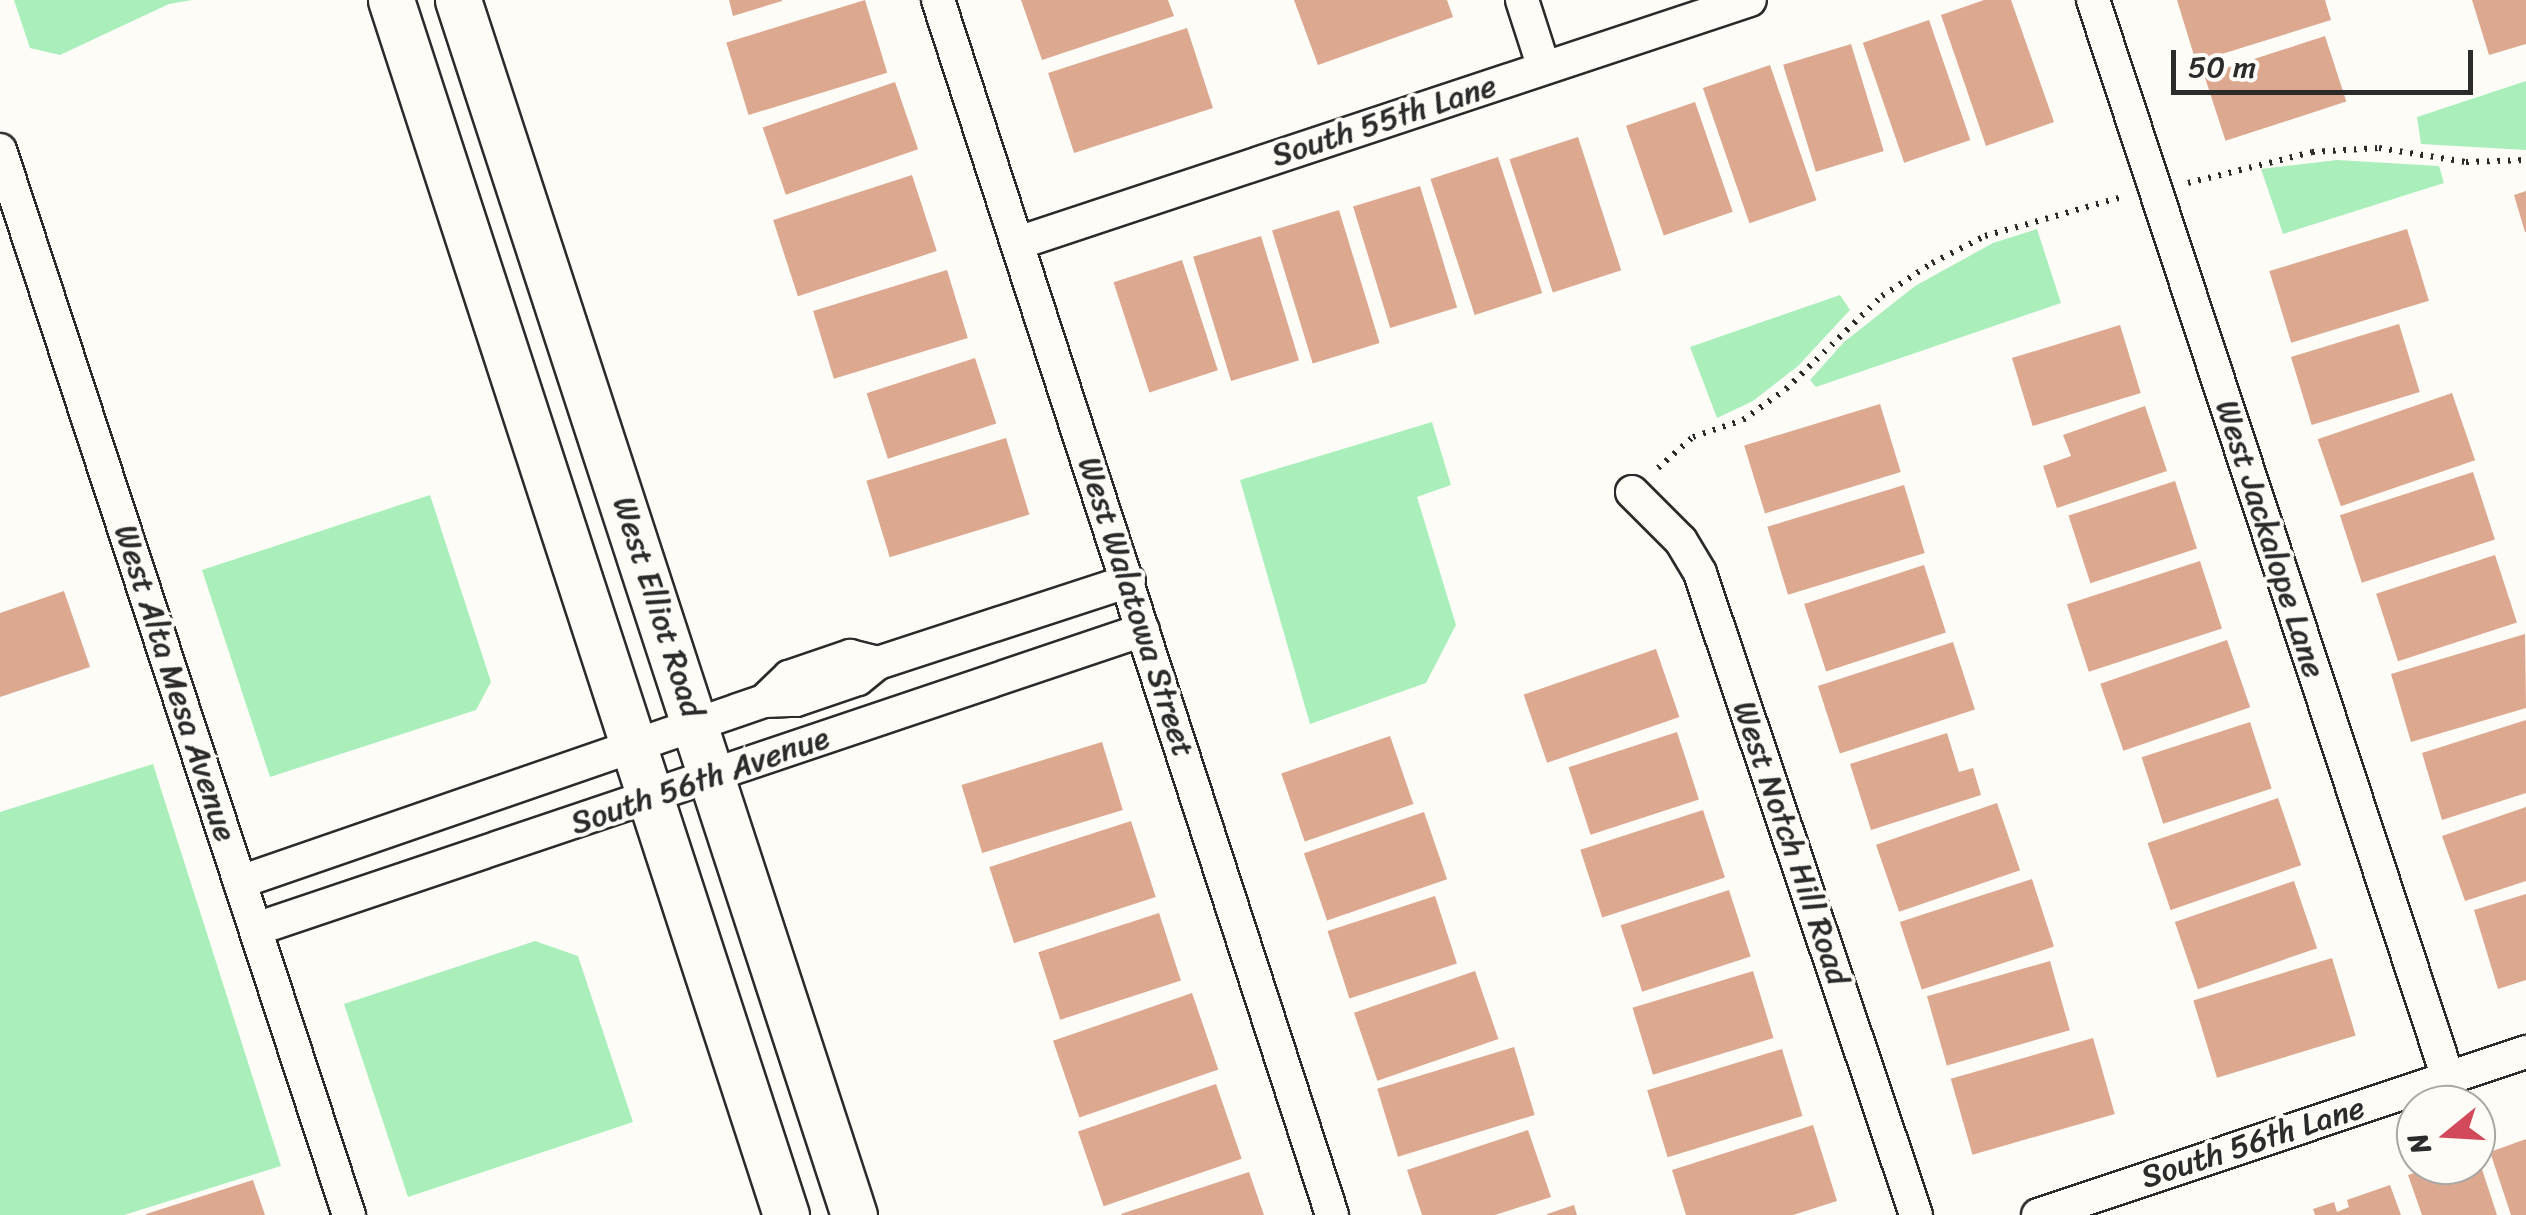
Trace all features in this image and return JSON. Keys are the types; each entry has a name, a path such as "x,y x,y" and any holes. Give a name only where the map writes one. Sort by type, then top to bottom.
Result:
{"main road":[{"name":"West Elliot Road","path":"391,0 786,1215"},
{"name":"West Elliot Road","path":"458,0 854,1215"}],"street":[{"name":"West Walatowa Street","path":"938,0 1332,1215"},
{"path":"1522,0 1544,68"},
{"name":"South 55th Lane","path":"1018,243 1750,0"},
{"name":"West Jackalope Lane","path":"2093,0 2448,1078"},
{"name":"West Alta Mesa Avenue","path":"0,150 349,1215"},
{"name":"West Notch Hill Road","path":"1632,492 1659,515 1700,573 1916,1215"},
{"name":"South 56th Avenue","path":"240,882 764,701 789,678 850,656 878,664 1128,581"},
{"name":"South 56th Avenue","path":"256,929 1142,630"},
{"path":"878,664 894,714"},
{"name":"South 56th Lane","path":"2038,1215 2526,1052"}],"path":[{"path":"1632,492 1693,437 1743,420 1786,389 1882,296 1932,263 1985,236 2106,200 2156,192 2312,152 2379,148 2466,162 2526,160"}],"green space":[{"path":"14,0 192,0 169,4 60,55 30,48"},
{"path":"2526,81 2526,150 2421,144 2417,117"},
{"path":"2337,160 2439,166 2444,183 2283,234 2261,169"},
{"path":"2037,229 2061,303 1816,387 1810,380 1844,342 1915,286 1993,243"},
{"path":"1840,295 1850,310 1798,366 1753,401 1717,418 1690,347"},
{"path":"1432,422 1451,485 1417,497 1456,625 1426,683 1310,724 1240,480"},
{"path":"430,495 491,682 476,710 270,777 202,570"},
{"path":"153,764 281,1166 124,1215 0,1215 0,812"},
{"path":"535,941 578,956 633,1122 408,1197 344,1004"}],"building":[{"path":"729,0 782,0 782,1 733,16"},
{"path":"865,0 887,73 749,115 726,42"},
{"path":"1021,0 1168,0 1174,16 1042,60"},
{"path":"1294,0 1447,0 1453,17 1318,65"},
{"path":"1984,0 2011,0 2054,122 1986,146 1941,15"},
{"path":"2177,0 2325,0 2331,20 2196,62"},
{"path":"2472,0 2526,0 2526,44 2489,55"},
{"path":"1929,20 1970,140 1904,163 1863,43"},
{"path":"1187,28 1213,108 1074,153 1048,73"},
{"path":"2325,36 2346,102 2226,141 2204,75"},
{"path":"1851,44 1884,151 1816,172 1783,65"},
{"path":"1770,65 1817,200 1749,223 1703,88"},
{"path":"895,82 918,149 786,195 763,128"},
{"path":"1695,102 1733,212 1664,235 1626,126"},
{"path":"1578,137 1621,270 1553,292 1510,159"},
{"path":"1498,157 1542,293 1475,315 1430,179"},
{"path":"912,175 937,251 798,296 773,220"},
{"path":"1420,186 1457,307 1390,328 1353,206"},
{"path":"2526,191 2526,232 2525,232 2514,195"},
{"path":"1339,210 1380,343 1313,363 1272,230"},
{"path":"2407,229 2429,301 2291,343 2269,271"},
{"path":"1261,236 1299,360 1231,381 1193,257"},
{"path":"1182,260 1218,370 1149,393 1114,282"},
{"path":"947,270 968,338 834,379 813,311"},
{"path":"2399,324 2420,392 2312,425 2291,357"},
{"path":"2120,325 2141,393 2033,426 2012,358"},
{"path":"975,358 996,424 888,459 867,393"},
{"path":"2452,393 2475,460 2341,506 2318,439"},
{"path":"1880,404 1901,472 1765,513 1744,446"},
{"path":"2145,406 2167,471 2057,508 2043,466 2071,456 2063,435"},
{"path":"1006,438 1029,515 890,557 866,481"},
{"path":"2473,472 2495,540 2362,583 2340,515"},
{"path":"2175,481 2197,549 2090,583 2068,516"},
{"path":"1904,485 1925,553 1788,595 1767,527"},
{"path":"2495,555 2517,623 2398,661 2376,594"},
{"path":"2200,561 2222,629 2089,672 2067,604"},
{"path":"1924,565 1946,633 1826,671 1804,604"},
{"path":"64,591 90,667 0,697 0,613"},
{"path":"2525,634 2526,708 2411,742 2391,674"},
{"path":"2227,640 2250,707 2123,751 2100,684"},
{"path":"1953,642 1975,710 1840,753 1818,686"},
{"path":"1656,649 1679,717 1547,763 1524,695"},
{"path":"2526,720 2526,793 2442,820 2422,753"},
{"path":"2250,722 2272,789 2163,824 2142,757"},
{"path":"1677,732 1699,800 1591,835 1569,767"},
{"path":"1947,733 1959,772 1973,768 1981,795 1871,830 1850,764"},
{"path":"1390,736 1413,804 1305,842 1281,773"},
{"path":"1102,742 1123,810 982,853 961,785"},
{"path":"2278,798 2301,865 2171,910 2148,843"},
{"path":"1997,803 2020,870 1899,912 1876,845"},
{"path":"2526,807 2526,881 2465,901 2442,836"},
{"path":"1703,810 1725,878 1602,917 1580,850"},
{"path":"1424,812 1447,879 1327,920 1304,853"},
{"path":"1131,821 1156,897 1014,943 989,867"},
{"path":"2032,879 2054,947 1922,989 1900,922"},
{"path":"2294,881 2317,948 2198,989 2175,922"},
{"path":"1729,890 1751,957 1642,992 1621,925"},
{"path":"2526,894 2526,980 2498,989 2474,910"},
{"path":"1435,896 1457,964 1349,998 1328,931"},
{"path":"1159,913 1181,981 1060,1020 1038,952"},
{"path":"2332,958 2356,1035 2217,1078 2193,1000"},
{"path":"2050,961 2070,1030 1947,1065 1927,996"},
{"path":"1475,971 1498,1039 1377,1081 1354,1013"},
{"path":"1753,971 1773,1038 1653,1075 1633,1008"},
{"path":"1192,993 1218,1070 1079,1117 1053,1041"},
{"path":"2093,1038 2115,1114 1973,1155 1951,1079"},
{"path":"1514,1047 1535,1115 1398,1157 1377,1089"},
{"path":"1782,1049 1802,1116 1668,1157 1647,1090"},
{"path":"1216,1084 1242,1159 1104,1206 1078,1132"},
{"path":"1813,1125 1837,1201 1793,1215 1686,1215 1672,1170"},
{"path":"1528,1130 1551,1197 1495,1215 1422,1215 1407,1170"},
{"path":"2526,1139 2526,1215 2511,1215 2496,1170 2496,1150"},
{"path":"1249,1172 1264,1215 1121,1214"},
{"path":"253,1180 265,1215 146,1215 146,1214"},
{"path":"2390,1185 2401,1215 2315,1215 2313,1209 2334,1202 2337,1212 2349,1207 2347,1200"},
{"path":"2412,1185 2487,1185 2497,1215 2422,1215"},
{"path":"1574,1205 1577,1215 1547,1215 1547,1214"}]}
